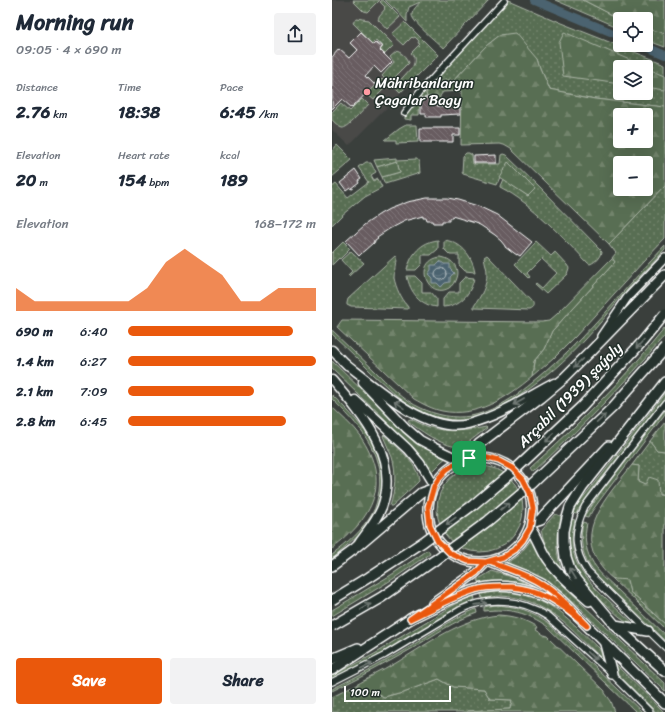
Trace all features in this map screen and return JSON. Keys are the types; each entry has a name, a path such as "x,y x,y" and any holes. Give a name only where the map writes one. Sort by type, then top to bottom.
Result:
{"main road":[{"path":"466,459 479,444 541,397 565,376 665,275"},
{"name":"Arçabil (1939) şaýoly","path":"332,600 423,542 473,505 518,467 582,407 643,341 665,314"},
{"path":"332,626 388,593 488,521 533,483 613,407 665,348"},
{"path":"332,350 420,440 435,448 466,459"},
{"path":"344,362 403,407 423,418 441,424 454,426 467,425 502,412 565,376"},
{"path":"332,380 408,448 420,463 433,487"},
{"path":"332,380 356,408 372,432 382,452 386,468 387,489 382,508 373,524 354,549"},
{"path":"648,630 615,625 578,581 570,569 566,558 564,532 570,507 582,488 665,382"},
{"path":"530,525 540,520 650,402"},
{"path":"332,670 410,619 476,573 488,562 503,557 514,550 523,540 530,525 533,508 530,493 523,479 512,468 499,461 484,457 466,459 453,465 446,470 433,487 428,513 430,525 438,541 451,554 468,561 488,562 526,576 542,584 560,599 665,703"},
{"path":"332,566 421,493 433,487"},
{"path":"530,525 545,556 557,571 665,672"},
{"path":"410,619 455,597 476,589 506,587 541,594 556,602 587,626"},
{"path":"332,659 381,638"},
{"path":"603,642 612,674"}],"street":[{"path":"404,112 420,92 504,1"},
{"path":"591,351 627,298 665,258"},
{"path":"665,403 585,507 580,518 576,536 577,551 588,572 665,647"},
{"path":"332,682 385,655 470,605 500,601 512,602 527,605 548,616 612,674 650,712"}],"shaded area":[{"name":"Mähribanlarym Çagalar Bagy","path":"332,0 384,0 439,55 349,146 332,130"}],"green space":[{"path":"353,0 380,0 368,12 364,11"},
{"path":"382,0 400,17 387,29 378,19 385,9 380,2"},
{"path":"385,0 489,0 443,48 420,27 413,18 413,11 420,2 409,7 407,22"},
{"path":"508,0 613,44 613,52 635,52 665,64 665,107 595,99 549,90 537,59 500,35 486,46 453,81 439,82 426,93 427,97 420,98 419,115 411,115 411,120 404,119 404,113"},
{"path":"555,0 583,0 613,15 613,25"},
{"path":"583,0 665,0 665,34 653,30 653,12 613,12 613,15"},
{"path":"356,18 369,20 394,45 385,54 380,50 383,47 376,40 373,43 353,23"},
{"path":"405,22 438,55 400,93 394,87 413,66 414,59 411,53 420,44 415,37 412,37 404,45 392,34"},
{"path":"653,30 665,34 665,47 653,43"},
{"path":"564,32 630,60 613,60 613,83 563,76 559,42"},
{"path":"515,33 537,59 549,90 595,99 665,107 665,186 609,244 511,149 499,144 461,145 462,91 443,92 440,96 440,104 438,104 437,97 427,97 426,93 438,83 445,80 453,81 486,46 500,35"},
{"path":"397,51 404,55 409,63 389,83 382,76 394,62 390,57"},
{"path":"653,70 665,75 665,90 653,88"},
{"path":"382,79 388,85 373,100 366,94"},
{"path":"362,99 368,105 348,126 345,128 339,127 332,120 332,112 341,103 350,111"},
{"path":"406,125 417,125 418,142 396,143 396,140 385,140 399,129"},
{"path":"337,145 352,160 332,177 332,151"},
{"path":"466,153 472,155 473,164 500,164 501,155 506,155 602,251 598,259 590,265 588,264 557,232 524,202 500,187 503,179 528,196 508,163 497,184 463,174 463,156"},
{"path":"397,158 397,160 417,159 419,162 420,173 385,184 382,177 400,172 397,161 377,167 374,160"},
{"path":"397,161 400,172 382,177 377,167"},
{"path":"508,162 535,189 528,196 499,177"},
{"path":"366,163 371,163 376,173 371,176 374,181 378,179 382,187 365,196 332,225 332,187 336,184 348,198 369,182 359,168"},
{"path":"665,186 665,239 575,337 532,377 534,361 544,349 552,331 615,262 612,258 616,253 609,244"},
{"path":"438,240 438,249 431,255 422,255 422,264 416,270 407,270 414,254 422,246"},
{"path":"444,240 456,243 465,250 474,266 475,272 465,271 459,265 459,255 450,255 444,249"},
{"path":"343,242 350,249 332,265 332,253"},
{"path":"536,242 551,256 555,252 569,268 567,274 546,294 535,284 536,283 542,288 556,273 541,259 527,273 530,277 529,278 515,264"},
{"path":"665,246 665,250 584,340 562,362 538,382 510,402 492,412 471,419 451,420 430,415 418,410 389,389 332,334 332,330 390,386 414,405 445,416 471,416 501,405 544,373 577,342"},
{"path":"351,251 364,263 349,277 348,276 352,272 341,260"},
{"path":"487,255 532,302 532,308 529,310 474,308 483,291 487,278 484,257"},
{"path":"395,256 394,278 399,293 408,309 351,307 347,305 348,299"},
{"path":"440,257 451,261 457,270 455,281 451,286 441,290 435,289 430,285 426,279 425,272 431,260"},
{"path":"612,258 615,262 552,331 544,349 534,361 532,377 502,399 479,409 467,412 442,411 431,408 414,399 337,327 342,320 549,321"},
{"path":"407,276 415,276 422,283 422,292 431,292 437,299 437,307 426,304 417,297 408,282"},
{"path":"465,277 474,278 473,284 467,294 459,302 443,307 443,299 449,292 459,292 459,283"},
{"path":"665,328 665,336 618,389 585,423 533,472 530,468 600,401"},
{"path":"332,361 407,434 428,449 448,456 429,474 423,461 414,448 332,369"},
{"path":"665,393 665,397 591,492 577,514 574,513 577,506"},
{"path":"332,395 361,425 369,437 380,461 382,489 377,509 370,521 350,544 332,559 332,555 364,526 372,514 378,496 379,476 373,451 367,440 351,418 332,399"},
{"path":"332,407 360,436 370,453 375,469 376,484 373,498 367,512 358,525 332,549"},
{"path":"665,410 665,414 603,496 589,517 585,516 600,494"},
{"path":"411,419 429,427 444,430 458,431 487,428 462,447 455,447 427,435 409,422 408,420"},
{"path":"665,422 665,451 657,450 650,441"},
{"path":"384,435 411,461 418,474 419,481 392,506 390,506 394,488 394,463 383,436"},
{"path":"650,441 657,450 665,451 665,495 638,482 639,466 632,465"},
{"path":"632,465 639,466 638,482 645,485 649,477 658,480 659,494 665,495 665,624 630,592 627,580 614,579 608,574 596,559 591,546 591,533 594,521 600,509 607,497"},
{"path":"480,466 496,469 504,473 516,485 520,493 523,509 520,525 516,533 504,545 496,549 480,552 464,549 456,545 444,533 440,525 437,509 440,493 444,485 456,473 464,469"},
{"path":"555,514 561,516 558,542 562,569 551,557 541,530"},
{"path":"571,519 575,520 572,533 574,554 583,573 597,590 633,623 618,615 582,580 577,573 571,559 568,543"},
{"path":"583,522 587,523 585,537 586,546 596,568 665,635 665,641 600,579 590,566 582,547 581,537"},
{"path":"532,539 537,552 550,572 665,683 665,691 555,587 541,579 505,564 520,554"},
{"path":"428,550 430,554 393,579 332,616 332,610 391,575"},
{"path":"492,571 512,577 526,583 526,585 514,583 479,584 477,580"},
{"path":"612,578 627,580 630,592 665,624 665,629"},
{"path":"499,591 530,596 554,608 599,649 602,660 569,627 545,609 531,602 516,598 500,596 482,599 481,594"},
{"path":"474,595 475,600 464,604 380,655 332,680 332,676 378,651 450,607"},
{"path":"493,605 509,606 530,612 550,624 642,712 636,712 548,627 533,618 518,612 502,610 484,611 484,607"},
{"path":"476,609 477,613 452,624 363,676 332,691 332,689 393,657 452,621"},
{"path":"499,615 514,617 528,622 537,627 535,630 548,636 605,691 615,712 467,712 510,709 512,700 490,699 484,689 453,687 439,679 384,697 369,689 350,688 458,626 485,617"},
{"path":"613,662 664,712 656,712 620,676 616,671"},
{"path":"439,679 453,687 484,689 490,699 512,700 510,709 467,712 332,712 332,697 350,688 369,689 384,697"}],"water":[{"path":"440,261 444,264 450,264 450,269 454,273 450,277 450,282 445,283 441,287 437,283 432,283 432,278 428,274 431,270 431,265 436,265"}],"building":[{"path":"361,32 374,44 376,42 382,47 380,50 392,62 381,73 374,66 366,75 375,84 352,108 342,99 332,109 332,57 339,49 349,58 357,50 350,43"},
{"path":"421,98 437,98 437,106 460,107 460,114 441,115 441,117 426,117 426,114 421,114"},
{"path":"420,128 460,128 460,135 453,135 453,142 420,142"},
{"path":"496,155 496,163 474,163 474,156"},
{"path":"356,170 362,179 359,181 360,183 351,190 350,188 346,191 340,183"},
{"path":"427,198 448,198 478,206 497,215 532,242 520,256 514,253 495,235 480,225 452,216 452,218 449,218 449,221 442,221 442,223 427,221 426,218 423,218 423,216 404,221 377,237 378,238 374,243 359,255 346,241 365,224 389,209 407,202"}],"waterway":[{"path":"534,0 613,33"},
{"path":"653,50 665,55"}],"place":[{"name":"Mähribanlarym Çagalar Bagy","path":"367,92"}],"route":[{"path":"469,458 462,460 446,470 432,489 428,507 430,525 438,541 451,554 468,561 490,562 542,584 560,599 587,626 556,602 541,594 506,587 476,589 455,597 410,619 476,573 486,562 490,562 503,557 514,550 523,540 530,528 533,508 530,493 523,479 512,468 499,461 484,457 469,458"}]}
